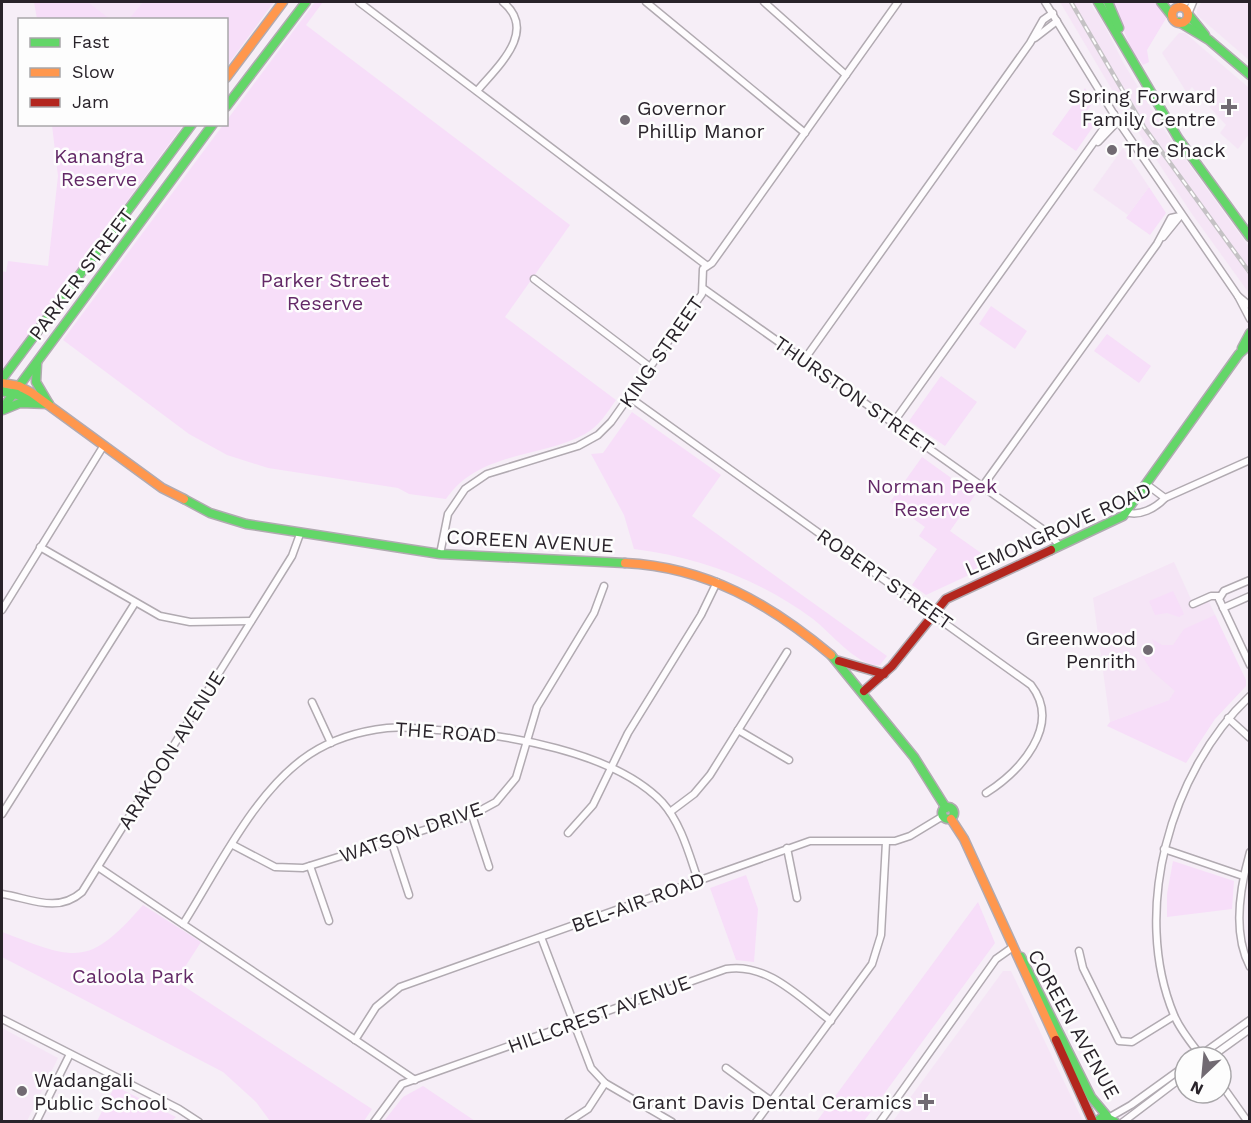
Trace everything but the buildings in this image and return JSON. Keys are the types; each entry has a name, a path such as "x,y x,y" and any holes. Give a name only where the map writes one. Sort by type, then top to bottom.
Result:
{"main road":[{"path":"228,75 283,2"},
{"path":"228,104 306,2"},
{"path":"1098,2 1183,147 1250,237"},
{"path":"1107,2 1128,53"},
{"path":"1161,2 1179,22 1209,40 1250,75"},
{"path":"1168,2 1185,9 1209,40"},
{"path":"1172,16 1178,7"},
{"path":"1179,22 1185,20 1188,14"},
{"name":"PARKER STREET","path":"2,381 191,126"},
{"name":"PARKER STREET","path":"2,410 212,126"},
{"path":"1126,512 1239,354 1250,333"},
{"path":"1239,354 1250,344"},
{"path":"38,360 36,382 49,404"},
{"name":"COREEN AVENUE","path":"2,381 49,404 154,483 199,508 246,524 440,554 642,564 717,582 759,601 785,617 838,661 914,757 946,814 964,839 1095,1122"},
{"name":"COREEN AVENUE","path":"2,391 16,389"},
{"path":"2,410 20,403 49,404"},
{"name":"LEMONGROVE ROAD","path":"864,691 884,674 933,612 950,596 1120,518 1126,512"},
{"path":"838,661 858,665 874,674 884,674"},
{"name":"COREEN AVENUE","path":"1013,947 1032,974 1095,1103 1110,1118"},
{"path":"1095,1122 1110,1118"}],"street":[{"path":"359,2 706,265 712,263 898,2"},
{"path":"477,91 516,39 516,19 503,2"},
{"path":"646,2 805,133"},
{"path":"764,2 846,75"},
{"path":"1045,2 1116,118 1180,216 1238,296 1250,319"},
{"path":"1178,7 1186,2"},
{"path":"1188,14 1193,2"},
{"path":"804,360 1030,43 1043,20 1053,13"},
{"path":"1030,43 1057,21"},
{"path":"893,423 1089,151 1116,118"},
{"path":"982,487 1156,244 1180,216"},
{"name":"KING STREET","path":"440,554 447,514 457,497 469,485 492,472 592,440 611,422 704,289 702,275 706,265"},
{"path":"534,279 650,367"},
{"name":"THURSTON STREET","path":"704,289 1048,533 1060,546"},
{"path":"1238,296 1250,306"},
{"name":"ROBERT STREET","path":"629,397 1026,680 1040,701 1041,727 1034,745 1010,777 986,792"},
{"path":"2,610 104,445"},
{"name":"LEMONGROVE ROAD","path":"1126,512 1137,514 1159,504 1165,498 1250,460"},
{"name":"LEMONGROVE ROAD","path":"1146,484 1165,498"},
{"name":"ARAKOON AVENUE","path":"2,894 49,904 61,903 79,895 292,556 300,534"},
{"path":"40,547 160,616 177,621 251,621"},
{"path":"1220,596 1224,591 1250,580"},
{"path":"568,833 593,805 633,724 701,615 717,582"},
{"name":"WATSON DRIVE","path":"233,845 274,867 295,869 310,867 472,815 496,802 510,787 521,768 537,707 594,613 604,586"},
{"path":"1193,604 1211,596 1220,596"},
{"path":"1220,596 1223,608 1250,665"},
{"path":"1223,608 1250,596"},
{"path":"2,814 135,603"},
{"path":"670,812 705,782 787,652"},
{"path":"1193,1045 1174,1016 1163,972 1158,932 1158,891 1164,849 1173,817 1192,774 1228,718 1250,696"},
{"path":"312,702 331,742"},
{"path":"1228,718 1250,738"},
{"name":"THE ROAD","path":"183,924 274,784 300,761 331,742 361,733 396,728 486,733 528,741 567,752 644,787 670,812 698,880"},
{"path":"738,729 789,760"},
{"name":"BEL-AIR ROAD","path":"355,1040 376,1007 394,990 814,840 886,843 904,838 946,814"},
{"path":"472,815 489,867"},
{"path":"392,840 409,895"},
{"path":"756,1122 867,971 878,949 886,843"},
{"path":"787,849 797,898"},
{"path":"1164,849 1244,876"},
{"path":"1250,852 1244,876 1241,929 1243,948 1250,967"},
{"path":"98,867 415,1080"},
{"path":"310,867 329,921"},
{"path":"541,937 587,1063 605,1083 672,1122"},
{"path":"880,1122 996,958 1013,947"},
{"path":"1079,951 1083,968 1119,1041 1132,1042 1174,1016"},
{"name":"HILLCREST AVENUE","path":"374,1122 398,1087 735,968 766,974 831,1021"},
{"path":"2,1018 199,1122"},
{"path":"1215,1045 1250,1020"},
{"path":"1228,1045 1250,1029"},
{"path":"36,1122 70,1054"},
{"path":"726,1068 771,1101"},
{"path":"1110,1118 1173,1075"},
{"path":"568,1122 588,1109 605,1083"},
{"path":"1123,1122 1173,1084"},
{"path":"1233,1101 1248,1122"}],"shaded area":[{"path":"88,2 143,2 131,18 109,18"},
{"path":"1060,2 1090,2 1096,13 1097,11 1124,64 1167,134 1249,247 1249,293 1192,214 1127,115"},
{"path":"1202,2 1249,2 1249,60 1197,15 1197,9"},
{"path":"1179,33 1185,33 1249,88 1249,134 1238,149 1220,133 1226,125 1192,87 1187,93 1162,53"},
{"path":"1123,148 1149,187 1128,215 1093,190"},
{"name":"Greenwood Penrith","path":"1174,562 1194,606 1208,600 1219,623 1195,666 1169,700 1110,722 1093,598"},
{"path":"1003,971 1011,971 1083,1121 893,1121"},
{"name":"Wadangali Public School","path":"2,1028 58,1058 27,1121 2,1121"}],"green space":[{"path":"34,2 88,2 109,18 37,18"},
{"path":"143,2 274,2 228,65 228,18 130,18"},
{"name":"Parker Street Reserve","path":"315,2 323,2 306,25 570,225 505,317 616,400 599,423 585,434 567,442 510,458 475,472 460,483 446,499 409,494 398,488 268,468 227,455 189,434 63,340 222,126 228,126 228,119"},
{"path":"1113,2 1153,2 1168,15 1147,50 1149,62 1143,65 1139,59 1135,60"},
{"path":"1085,88 1093,102 1087,111 1095,124 1076,151 1052,134"},
{"name":"Kanangra Reserve","path":"52,126 182,126 2,370 2,271 6,272 8,261 48,266 58,176"},
{"path":"1149,187 1166,213 1150,235 1126,218"},
{"path":"991,306 1027,331 1015,349 979,324"},
{"path":"1107,334 1151,366 1139,383 1094,351"},
{"path":"941,376 977,402 945,446 909,421"},
{"path":"632,412 721,475 692,516 887,656 880,665 872,665 863,661 793,605 750,582 705,564 634,549 624,515 591,454 603,453"},
{"name":"Norman Peek Reserve","path":"922,457 975,495 950,531 995,563 926,595 912,585 937,549 919,536 925,527 890,502"},
{"path":"1173,591 1184,614 1179,617 1167,613 1155,615 1149,601"},
{"path":"1215,615 1246,680 1246,686 1215,719 1186,763 1107,726 1110,722 1169,700 1175,691 1151,670 1142,656 1156,649 1152,639 1162,645 1173,645 1184,629"},
{"path":"1173,861 1234,881 1232,909 1167,917 1167,894"},
{"path":"746,875 758,909 754,962 736,960 710,888"},
{"path":"978,902 995,943 864,1121 817,1121"},
{"name":"Caloola Park","path":"143,905 201,942 176,981 372,1109 364,1121 270,1121 256,1102 223,1072 2,957 2,932 65,952 80,953 94,949 108,940"},
{"path":"115,1086 176,1117 171,1121 97,1121"},
{"path":"423,1086 475,1121 384,1121 403,1097"}],"railway":[{"path":"1071,2 1144,127 1250,273"}],"traffic: fast":[{"path":"228,104 306,2"},
{"path":"1098,2 1178,138 1250,237"},
{"path":"1108,2 1119,28"},
{"path":"1161,2 1172,16"},
{"path":"1188,14 1205,35"},
{"path":"1179,22 1209,40 1250,75"},
{"path":"2,379 191,126"},
{"path":"2,409 212,126"},
{"path":"1242,348 1250,333"},
{"path":"1051,550 1123,516 1239,354 1250,344"},
{"path":"37,363 36,382 49,404"},
{"path":"2,391 34,399"},
{"path":"3,410 20,403 49,404"},
{"path":"184,499 210,513 246,524 440,554 625,563"},
{"path":"831,655 914,757 946,808"},
{"path":"950,807 954,813 950,819 946,819 942,811 950,807"},
{"path":"1021,957 1091,1097 1107,1116"},
{"path":"1096,1122 1104,1116 1115,1122"}],"traffic: slow":[{"path":"228,75 283,2"},
{"path":"1180,7 1188,15 1180,23 1172,15 1180,7"},
{"path":"2,383 19,386 32,393 162,488 184,499"},
{"path":"625,563 683,572 736,591 785,620 831,655"},
{"path":"951,819 964,839 1056,1040"}],"traffic: jam":[{"path":"864,691 892,666 946,599 1051,550"},
{"path":"839,661 884,674"},
{"path":"1056,1040 1093,1122"}],"place":[{"name":"Spring Forward Family Centre","path":"1229,107"},
{"name":"Governor Phillip Manor","path":"625,120"},
{"name":"The Shack","path":"1112,150"},
{"name":"Greenwood Penrith","path":"1148,650"},
{"name":"Wadangali Public School","path":"22,1091"},
{"name":"Grant Davis Dental Ceramics","path":"926,1102"}]}
